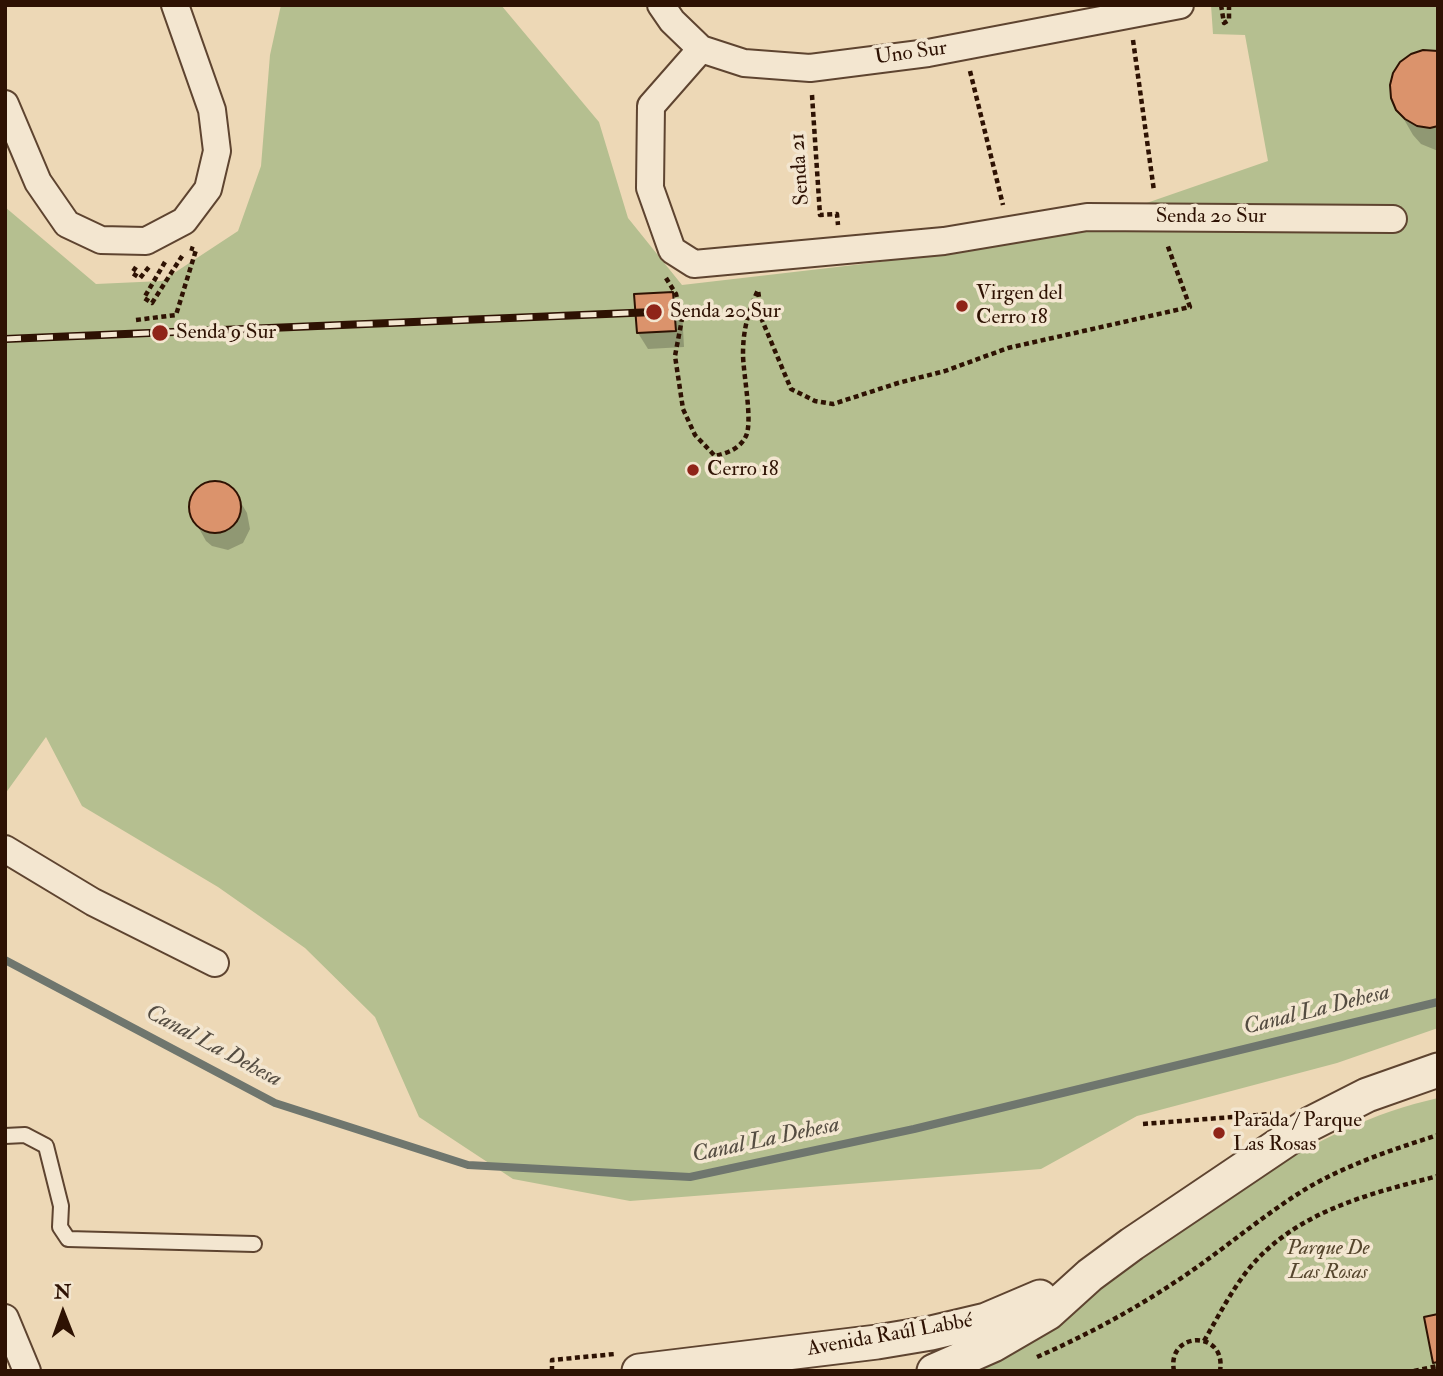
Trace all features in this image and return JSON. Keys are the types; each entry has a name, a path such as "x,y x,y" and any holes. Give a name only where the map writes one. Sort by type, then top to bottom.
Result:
{"street":[{"path":"5,104 38,182 67,225 101,240 146,241 184,221 208,189 216,151 212,110 175,5"},
{"name":"Uno Sur","path":"661,5 672,21 701,49 744,63 810,68 964,46 1180,5"},
{"name":"Senda 20 Sur","path":"701,49 650,106 650,188 672,250 694,264 944,241 1087,217 1393,219"},
{"path":"5,849 93,902 215,962"},
{"name":"Avenida Raúl Labbé","path":"934,1371 993,1345 1048,1313 1090,1275 1132,1244 1310,1124 1367,1095 1438,1070"},
{"name":"Avenida Raúl Labbé","path":"639,1371 764,1364 931,1333 986,1320 1090,1275"},
{"path":"5,1318 27,1371"}],"lane":[{"path":"5,1136 25,1135 46,1146 61,1206 60,1227 68,1239 254,1244"}],"path":[{"path":"1221,5 1224,23 1229,20 1229,5"},
{"path":"682,319 675,356 683,409 695,435 715,456 731,453 746,436 748,420 743,354 746,317 758,290 762,320 791,389 815,401 833,404 945,371 1008,348 1190,307 1158,217 1130,14"},
{"path":"964,46 1009,230"},
{"name":"Senda 21","path":"810,68 820,215 837,214 839,250"},
{"path":"136,320 176,315 196,250 187,247 152,303 144,299 171,251"},
{"path":"1143,1124 1273,1114"},
{"path":"1029,1360 1076,1340 1138,1307 1308,1188 1348,1168 1438,1135"},
{"path":"1204,1341 1248,1270 1281,1237 1315,1216 1350,1201 1438,1176"},
{"path":"1174,1371 1175,1355 1180,1348 1186,1342 1204,1341 1215,1346 1221,1357 1220,1371"},
{"path":"1414,1371 1438,1366"}],"green space":[{"path":"281,5 501,5 599,122 628,218 682,285 880,262 1083,225 1268,161 1245,35 1213,34 1211,5 1438,5 1438,1028 1337,1063 1137,1116 1041,1169 630,1201 513,1179 419,1117 375,1017 305,948 218,887 82,806 46,737 5,794 5,207 96,284 162,281 238,231 261,166 270,55"},
{"name":"Parque De Las Rosas","path":"1438,1098 1438,1371 963,1371 1071,1308 1222,1201 1304,1150 1391,1111"}],"building":[{"path":"1423,50 1438,51 1438,126 1430,128 1417,126 1405,119 1396,110 1391,98 1393,73 1400,62"},
{"path":"673,292 676,331 637,333 634,294"},
{"path":"215,481 234,488 241,507 234,526 215,533 196,526 189,507 196,488"},
{"path":"1438,1314 1438,1362 1433,1363 1424,1317"}],"waterway":[{"name":"Canal La Dehesa","path":"5,960 275,1103 468,1165 690,1177 914,1129 1438,1002"}],"railway":[{"path":"5,339 654,312"}],"place":[{"name":"Virgen del Cerro 18","path":"962,306"},
{"name":"Senda 20 Sur","path":"654,312"},
{"name":"Senda 9 Sur","path":"160,333"},
{"name":"Cerro 18","path":"693,470"},
{"name":"Parada / Parque Las Rosas","path":"1219,1133"}]}
